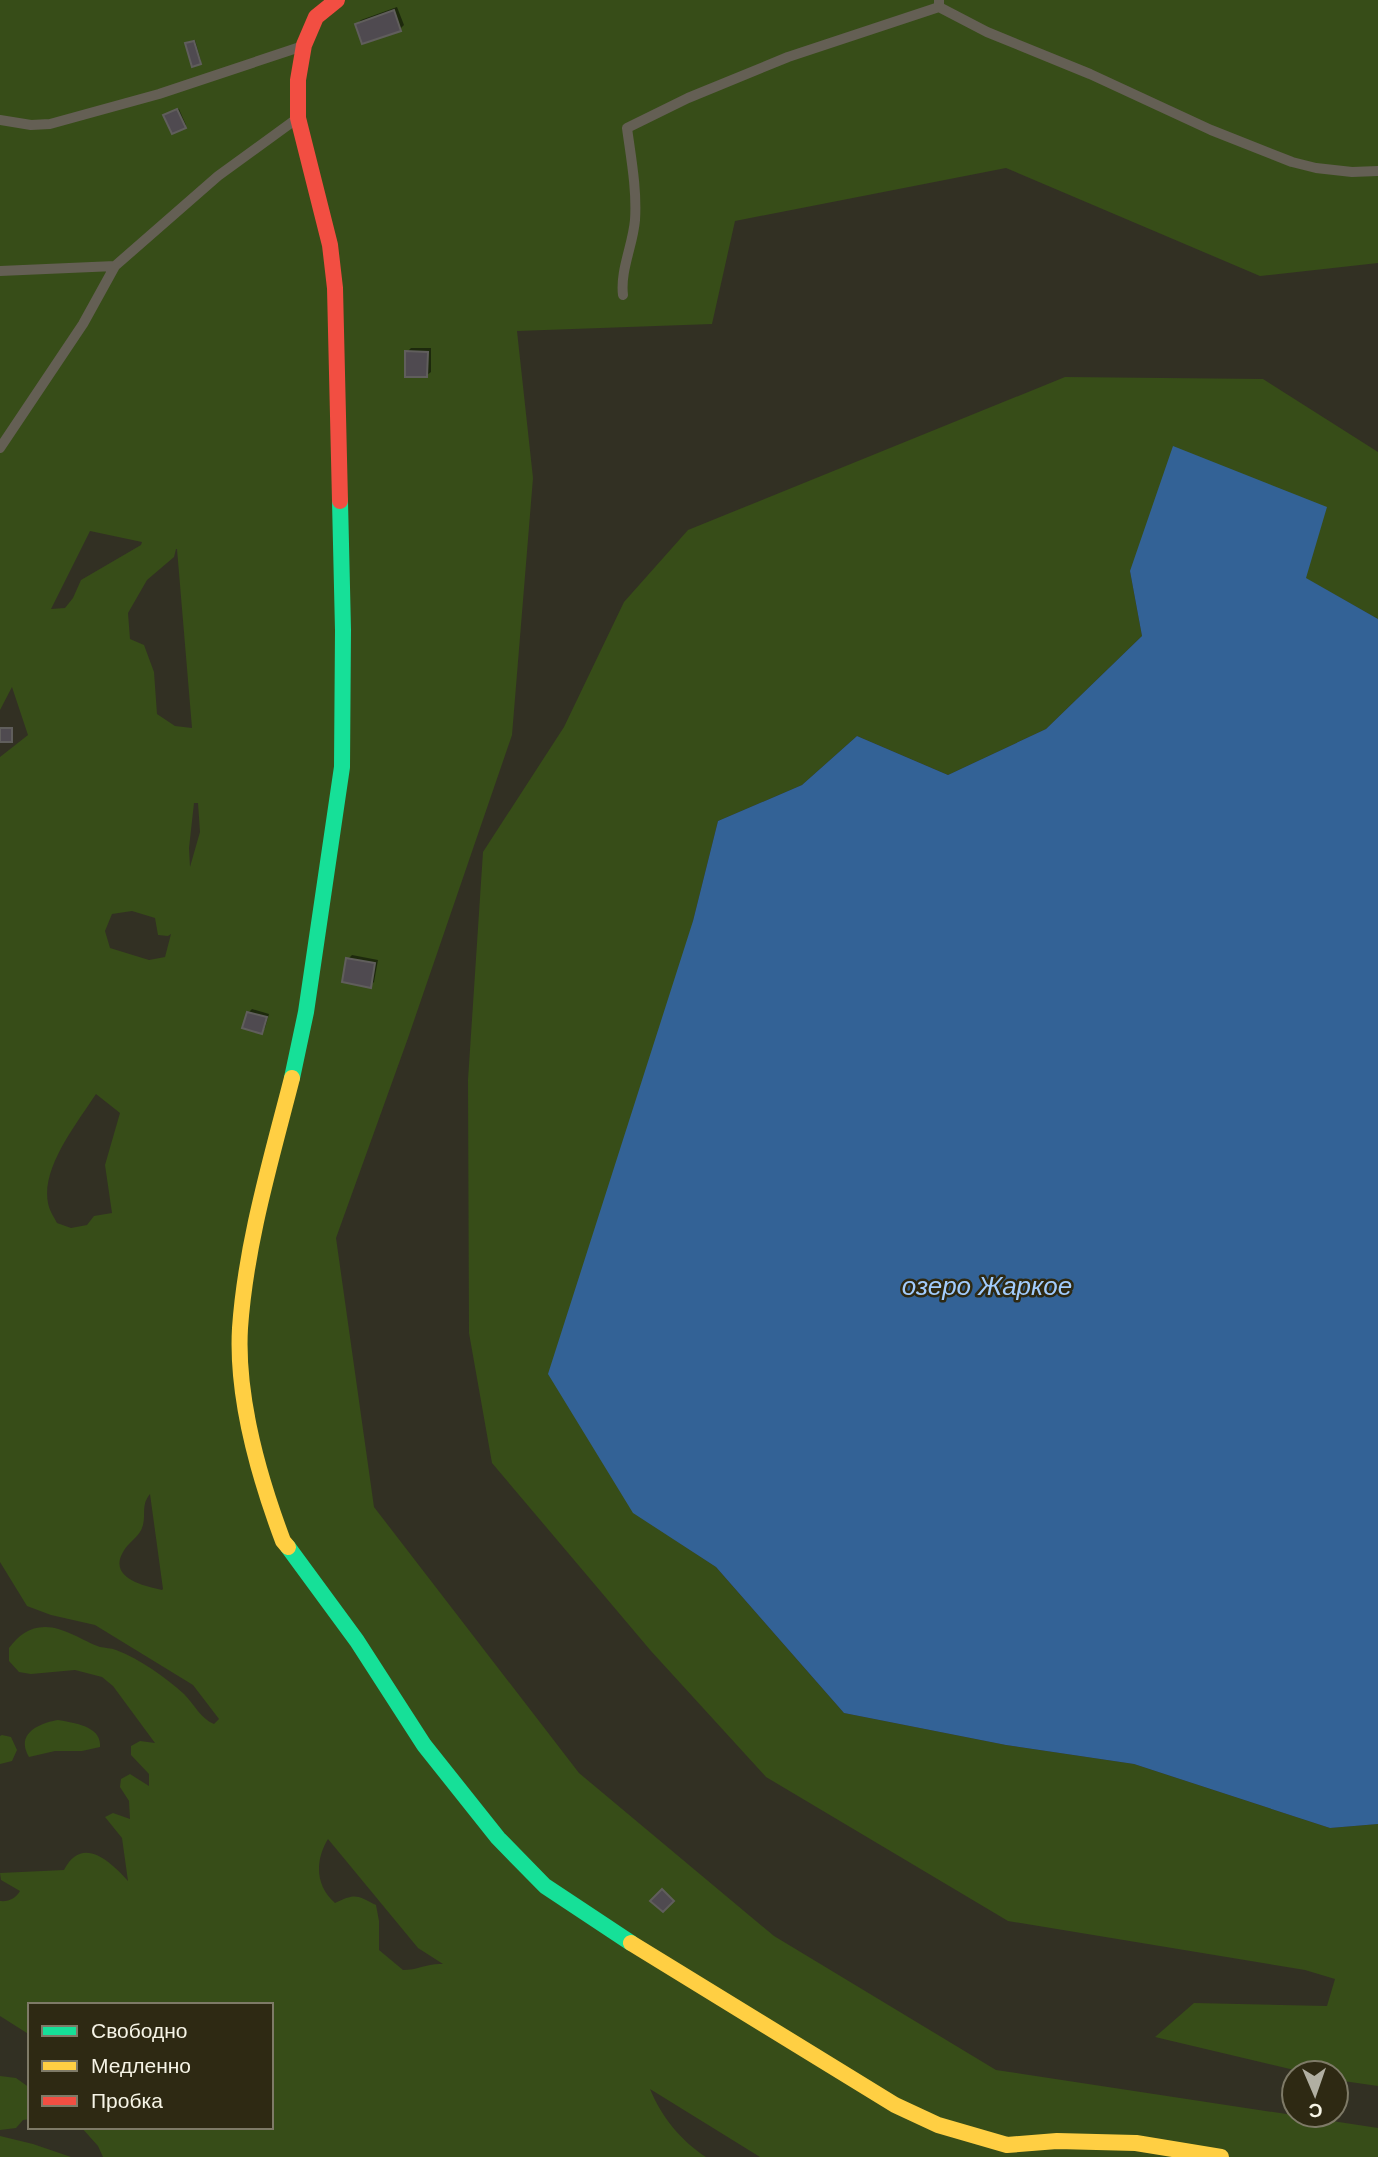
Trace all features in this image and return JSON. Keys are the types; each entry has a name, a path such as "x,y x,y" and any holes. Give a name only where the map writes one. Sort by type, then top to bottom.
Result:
{"street":[{"path":"337,0 316,17 304,46 298,80 298,118 330,245 335,288 343,617 342,767 306,1012 251,1241 240,1330 244,1404 266,1495 283,1541 357,1641 424,1745 498,1838 545,1886 662,1964 895,2105 938,2125 1007,2145 1057,2141 1136,2143 1221,2157"}],"lane":[{"path":"623,295 623,275 635,222 634,181 627,128 688,98 788,57 939,4 987,32 1090,74 1211,130 1292,162 1352,172 1378,171"},
{"path":"0,120 31,125 50,124 159,93 304,46"},
{"path":"2,443 83,324 115,266 218,176 298,118"},
{"path":"0,271 115,266"}],"green space":[{"path":"0,0 1378,0 1378,263 1260,276 1006,168 735,221 712,324 517,331 533,478 512,735 336,1238 374,1507 579,1773 774,1936 996,2070 1280,2113 1280,2129 1350,2129 1350,2124 1378,2128 1378,2157 760,2157 650,2089 673,2127 706,2157 103,2157 98,2146 83,2129 273,2129 273,2003 28,2003 28,2034 0,2016 0,1901 12,1899 20,1891 1,1880 0,1873 64,1870 79,1854 87,1853 105,1860 128,1881 122,1838 105,1817 113,1813 130,1819 129,1801 120,1787 121,1779 130,1774 149,1786 149,1774 131,1755 131,1746 140,1741 155,1743 113,1686 102,1677 75,1670 31,1674 19,1672 9,1661 9,1648 29,1630 45,1627 59,1629 134,1658 177,1688 209,1722 214,1724 219,1719 193,1685 95,1625 51,1615 27,1606 0,1562 0,757 28,735 12,687 0,710","holes":["90,531 142,542 81,580 65,608 51,609","177,549 192,728 175,726 157,714 154,672 144,645 130,639 128,613 147,580 174,557","194,803 198,803 200,832 190,867 189,848","132,911 155,918 158,935 171,934 165,957 149,960 110,948 105,931 112,914","96,1094 120,1113 105,1165 112,1213 94,1216 87,1225 71,1228 57,1223 49,1206 47,1189 62,1146","150,1494 163,1589 138,1583 120,1568 123,1552 141,1529","328,1839 418,1948 443,1964 403,1970 379,1950 376,1905 356,1896 335,1903 328,1896 319,1872 321,1855"]},
{"path":"1065,377 1263,379 1378,452 1378,619 1305,578 1130,571 1142,636 1046,729 948,775 857,736 802,785 718,821 693,921 634,1513 716,1567 844,1713 1006,1745 1134,1764 1330,1828 1378,1824 1378,2086 1350,2082 1350,2059 1280,2059 1280,2067 1155,2037 1194,2003 1327,2006 1335,1979 1305,1970 1008,1921 766,1777 651,1651 492,1463 469,1333 468,1080 483,852 564,727 624,602 688,530"},
{"path":"58,1720 92,1730 97,1734 100,1747 82,1751 55,1751 29,1757 25,1749 27,1736 37,1727"},
{"path":"0,1736 11,1737 17,1750 12,1761 0,1764"},
{"path":"0,2076 16,2078 28,2087 28,2119 23,2120 16,2128 0,2130"},
{"path":"0,2136 33,2144 71,2157 0,2157"}],"water":[{"name":"озеро Жаркое","path":"1173,446 1327,507 1306,578 1378,619 1378,1824 1330,1828 1134,1764 1006,1745 844,1713 716,1567 633,1513 548,1374 693,921 718,821 802,785 857,736 948,775 1046,729 1142,636 1130,571"}],"building":[{"path":"394,10 401,31 362,44 355,24"},
{"path":"194,41 201,64 192,67 185,43"},
{"path":"177,109 186,128 172,134 163,115"},
{"path":"405,351 428,352 427,377 405,377"},
{"path":"0,728 12,728 12,742 0,742"},
{"path":"346,958 375,963 371,988 342,982"},
{"path":"247,1012 267,1017 262,1034 242,1028"},
{"path":"662,1889 674,1901 663,1912 650,1901"}],"traffic: fast":[{"path":"292,1078 306,1012 342,767 340,501"},
{"path":"288,1547 357,1641 424,1745 498,1838 545,1886 631,1943"}],"traffic: slow":[{"path":"288,1547 283,1541 251,1436 242,1381 240,1328 254,1233 292,1078"},
{"path":"631,1943 895,2105 938,2125 1007,2145 1057,2141 1136,2143 1221,2157"}],"traffic: jam":[{"path":"337,0 316,17 304,45 298,80 298,118 330,245 335,288 340,501"}]}
